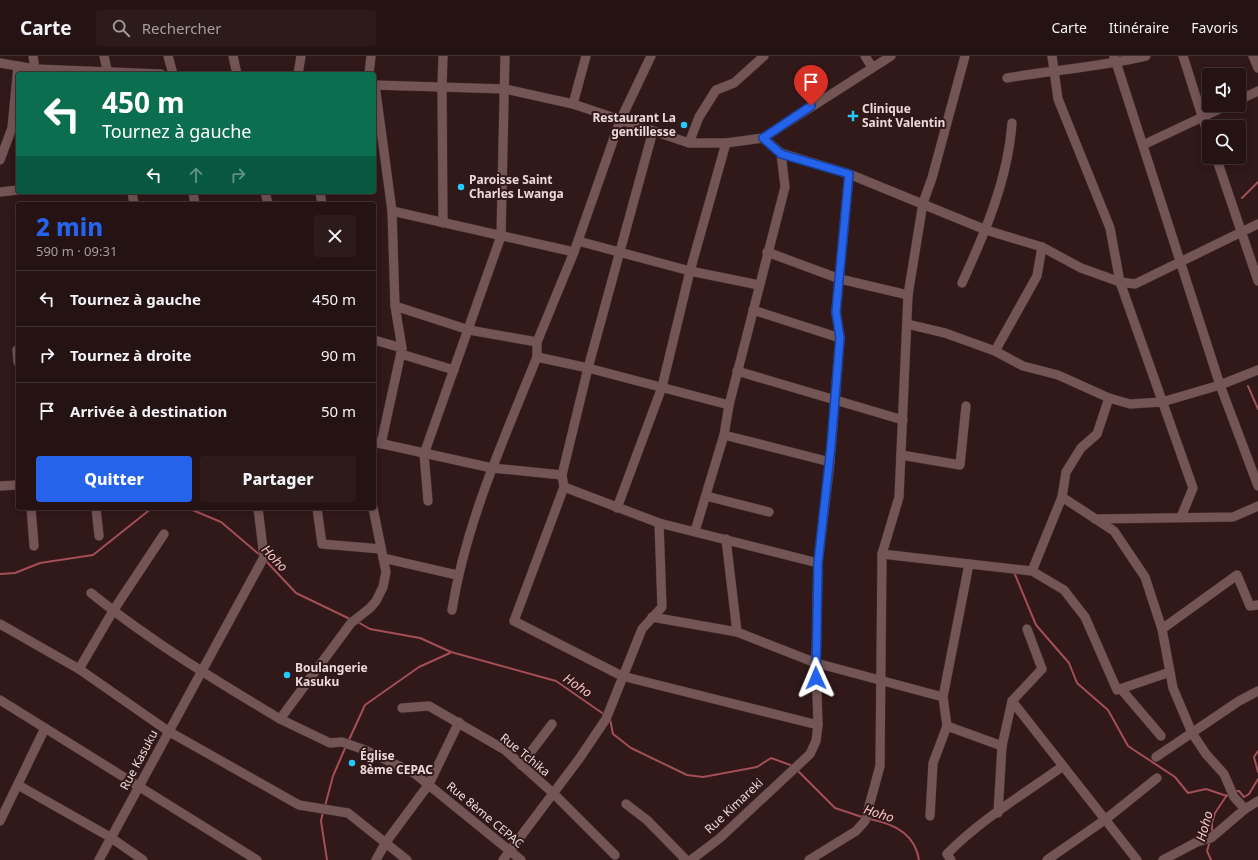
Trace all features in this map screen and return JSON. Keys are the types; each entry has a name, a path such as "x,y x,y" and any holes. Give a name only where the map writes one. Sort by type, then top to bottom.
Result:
{"street":[{"path":"33,56 35,69"},
{"path":"0,63 35,69 108,72 104,56"},
{"path":"168,56 172,72"},
{"path":"233,56 237,72"},
{"path":"298,72 301,56"},
{"path":"369,72 371,56"},
{"path":"443,56 443,223"},
{"path":"428,502 424,454 501,236 505,56"},
{"path":"573,104 586,56"},
{"path":"452,610 458,575 492,468 537,357 536,342 574,252 620,121 651,56"},
{"path":"689,143 699,117 716,90 734,83 764,56"},
{"path":"865,56 872,68"},
{"path":"376,85 505,89 573,104 689,143 726,143 763,138 891,56"},
{"path":"809,860 856,831 866,818 880,766 882,554 899,497 908,295 923,203 932,178 965,56"},
{"path":"1052,56 1058,98 1110,228 1120,282 1193,488 1181,517"},
{"path":"1007,78 1115,59 1146,56"},
{"path":"1183,56 1202,118"},
{"path":"1253,56 1258,68"},
{"path":"1115,59 1220,385 1258,486"},
{"path":"17,72 18,66"},
{"path":"0,160 12,128 16,87"},
{"path":"1246,97 1258,91"},
{"path":"376,99 392,211 395,306 401,351 377,443 492,468 562,475"},
{"path":"1143,145 1214,112"},
{"path":"962,283 986,230 1010,148 1012,124"},
{"path":"653,132 588,368 562,475 564,487 514,621 622,676 818,725"},
{"path":"763,138 781,154 849,174 986,230 1042,247 1081,268 1120,282 1134,284 1258,224"},
{"path":"617,508 662,387 690,271 726,143"},
{"path":"695,531 724,435 737,371 785,186 781,154"},
{"path":"1218,164 1258,281"},
{"name":"Rue Kimareki","path":"691,860 720,838 795,766 810,754 816,741 818,725 816,663 818,563 830,462 840,338 836,312 849,174"},
{"path":"0,192 16,190"},
{"path":"392,211 574,252"},
{"path":"578,241 620,251 690,271 759,285"},
{"path":"995,351 1037,276 1042,247"},
{"path":"767,252 840,279 908,295"},
{"path":"395,306 469,330 536,342"},
{"path":"753,310 840,338"},
{"path":"907,324 945,333 995,351 1023,366 1058,375 1109,398 1130,404 1162,402 1220,385 1258,370"},
{"path":"376,341 454,370"},
{"path":"537,357 588,368 729,405"},
{"path":"737,371 903,420"},
{"path":"1032,571 1062,497 1066,472 1081,448 1097,434 1109,398"},
{"path":"901,454 960,465 966,406"},
{"path":"724,435 830,462"},
{"path":"0,486 16,485"},
{"path":"564,487 659,523 818,563"},
{"path":"706,496 769,512"},
{"path":"1062,497 1114,531 1145,577 1162,629 1173,688 1192,733 1206,754 1224,774 1234,797 1245,809"},
{"path":"1095,519 1233,516 1258,506"},
{"path":"31,510 34,546"},
{"path":"96,510 99,536"},
{"name":"Rue Kasuku","path":"99,860 200,671 263,559 258,510"},
{"path":"317,510 322,544 382,554 458,575"},
{"path":"91,593 114,611 200,671 280,719 354,620 373,604 383,587 386,572 373,510"},
{"path":"503,860 553,793 607,716 642,629 662,607 659,523"},
{"path":"80,669 114,611 164,534"},
{"path":"726,539 737,632"},
{"path":"882,554 1032,571 1064,590 1085,617 1117,690 1170,672"},
{"path":"930,816 933,763 947,726 943,697 969,564"},
{"path":"1162,629 1237,575 1250,606 1258,605"},
{"path":"652,617 737,632 816,663 943,697"},
{"path":"0,624 80,669 168,731 299,805 348,813 407,860"},
{"path":"998,812 1002,746 1012,701 1042,669 1027,629"},
{"path":"1121,689 1161,736"},
{"path":"1156,757 1238,700 1258,691"},
{"path":"0,700 257,860"},
{"path":"1012,701 1137,860"},
{"name":"Rue Tchika","path":"402,708 429,706 505,750 553,793 615,855"},
{"name":"Rue 8ème CEPAC","path":"280,719 330,743 346,743 414,773 521,860"},
{"path":"376,860 386,842 429,784 459,722"},
{"path":"521,765 552,724"},
{"path":"947,726 1002,746"},
{"path":"0,821 45,728"},
{"path":"951,860 947,854 954,848 998,812 1064,766"},
{"path":"1047,860 1106,819 1156,778"},
{"path":"18,785 110,837 143,860"},
{"path":"1163,860 1197,842 1209,838 1245,809 1258,801"},
{"path":"626,804 647,820 686,860"}],"waterway":[{"path":"1242,198 1258,182"},
{"path":"1248,386 1258,409"},
{"name":"Hoho","path":"0,574 15,573 40,563 93,555 149,510"},
{"name":"Hoho","path":"192,510 221,522 261,556"},
{"name":"Hoho","path":"265,560 296,593 350,619"},
{"path":"1014,572 1036,625 1069,663 1077,683 1108,710 1128,746 1175,777 1188,793 1206,789 1227,796"},
{"name":"Hoho","path":"356,621 370,629 420,638 451,652 556,681 605,715"},
{"path":"348,742 365,705 419,667 450,653"},
{"name":"Hoho","path":"610,719 613,734 631,748 687,775 703,777 757,767 771,758 793,766"},
{"path":"325,806 333,776 346,746"},
{"name":"Hoho","path":"1258,751 1254,757 1258,772"},
{"name":"Hoho","path":"796,769 835,808 862,817"},
{"name":"Hoho","path":"1234,791 1239,791 1244,797 1249,794 1258,779"},
{"name":"Hoho","path":"1212,832 1212,823 1215,813 1227,795"},
{"path":"323,812 321,821 327,860"},
{"name":"Hoho","path":"869,819 886,823 902,831 913,843 919,860"},
{"name":"Hoho","path":"1210,841 1207,851 1211,860"}],"place":[{"name":"Clinique Saint Valentin","path":"853,116"},
{"name":"Restaurant La gentillesse","path":"684,125"},
{"name":"Paroisse Saint Charles Lwanga","path":"461,187"},
{"name":"Boulangerie Kasuku","path":"287,675"},
{"name":"Église 8ème CEPAC","path":"352,763"}],"route":[{"path":"811,106 763,138 781,154 849,174 836,312 840,338 830,462 818,563 816,678"}]}
